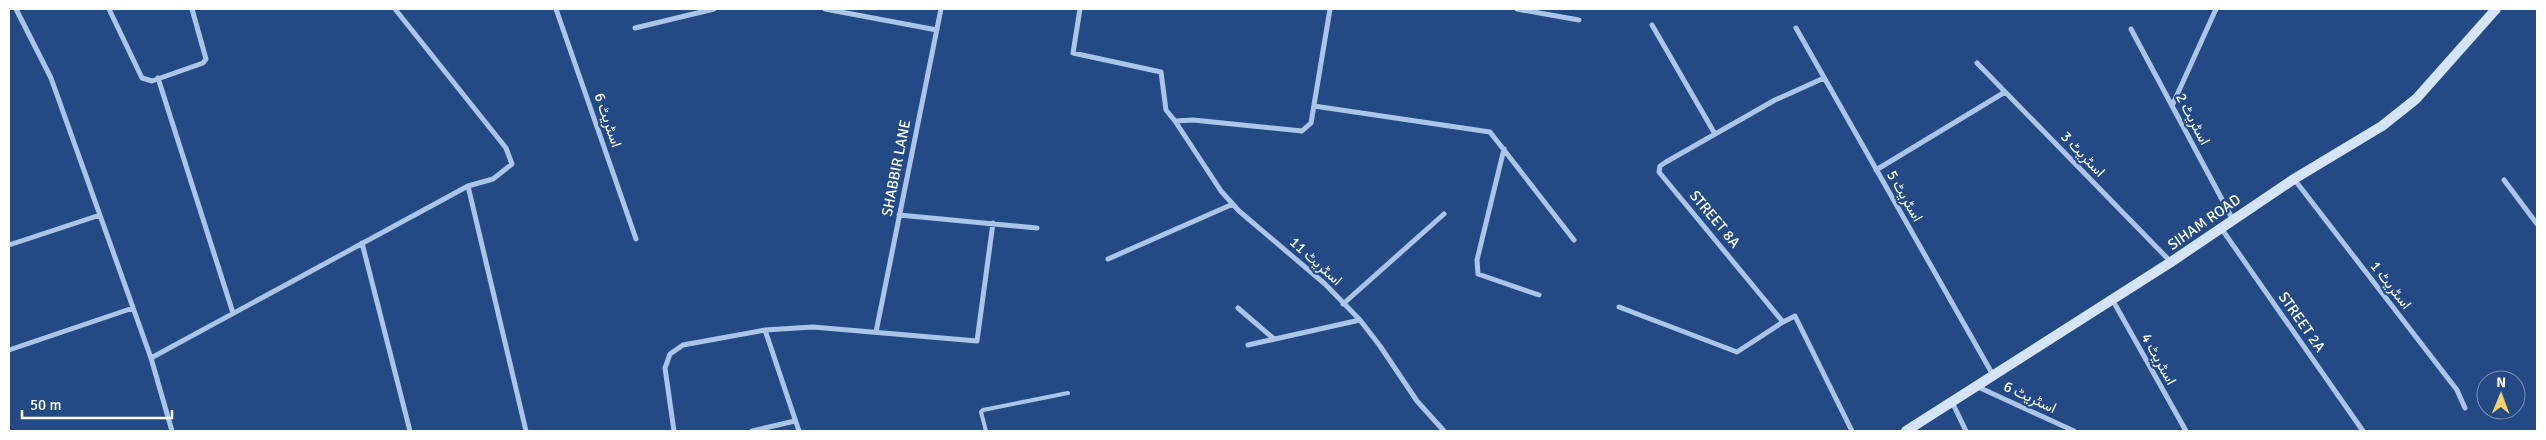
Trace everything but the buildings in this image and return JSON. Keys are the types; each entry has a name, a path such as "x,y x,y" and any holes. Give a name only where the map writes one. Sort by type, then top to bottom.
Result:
{"street":[{"path":"16,9 51,78 151,358 172,431"},
{"path":"109,9 142,78 152,81 203,63 206,58 192,9"},
{"path":"151,358 468,186 493,178 512,164 506,148 395,9"},
{"name":"اسٹریٹ 6","path":"556,9 636,240"},
{"path":"635,28 714,9"},
{"path":"824,9 937,30"},
{"name":"SHABBIR LANE","path":"876,332 941,9"},
{"name":"اسٹریٹ 11","path":"1080,9 1073,53 1161,72 1166,110 1221,191 1233,204 1325,284 1360,320 1417,401 1444,431"},
{"path":"1175,121 1185,120 1302,131 1311,123 1330,9"},
{"path":"1516,9 1579,20"},
{"path":"2172,106 2216,9"},
{"name":"SIHAM ROAD","path":"1906,431 2172,262 2294,179 2382,126 2416,99 2496,9"},
{"path":"1652,25 1715,134"},
{"name":"اسٹریٹ 5","path":"1796,28 1993,376"},
{"name":"اسٹریٹ 2","path":"2131,29 2233,220"},
{"name":"اسٹریٹ 3","path":"1977,63 2172,262"},
{"path":"158,78 233,313"},
{"name":"STREET 8A","path":"1784,322 1659,172 1660,166 1715,134 1775,100 1824,78"},
{"path":"1876,170 2005,92"},
{"path":"1314,106 1490,132 1574,240"},
{"path":"1504,149 1477,260 1478,274 1539,295"},
{"name":"اسٹریٹ 1","path":"2294,179 2457,390 2465,408"},
{"path":"2504,180 2537,224"},
{"path":"468,186 526,431"},
{"path":"1108,259 1233,204"},
{"path":"1343,304 1444,214"},
{"path":"9,246 100,215"},
{"path":"899,215 1037,228"},
{"path":"674,431 665,368 670,354 683,345 765,330 814,327 976,341 993,223"},
{"name":"STREET 2A","path":"2221,227 2363,431"},
{"path":"362,243 410,431"},
{"name":"اسٹریٹ 4","path":"2112,299 2186,431"},
{"path":"1619,307 1737,352 1795,316 1852,431"},
{"path":"9,350 133,308"},
{"path":"1238,308 1274,339"},
{"path":"1248,345 1360,320"},
{"path":"765,330 794,421 799,431"},
{"name":"اسٹریٹ 6","path":"1976,386 2074,431"},
{"path":"1952,402 1966,431"},
{"path":"752,431 794,421"}],"lane":[{"path":"986,431 981,412 983,410 1068,393"}]}
